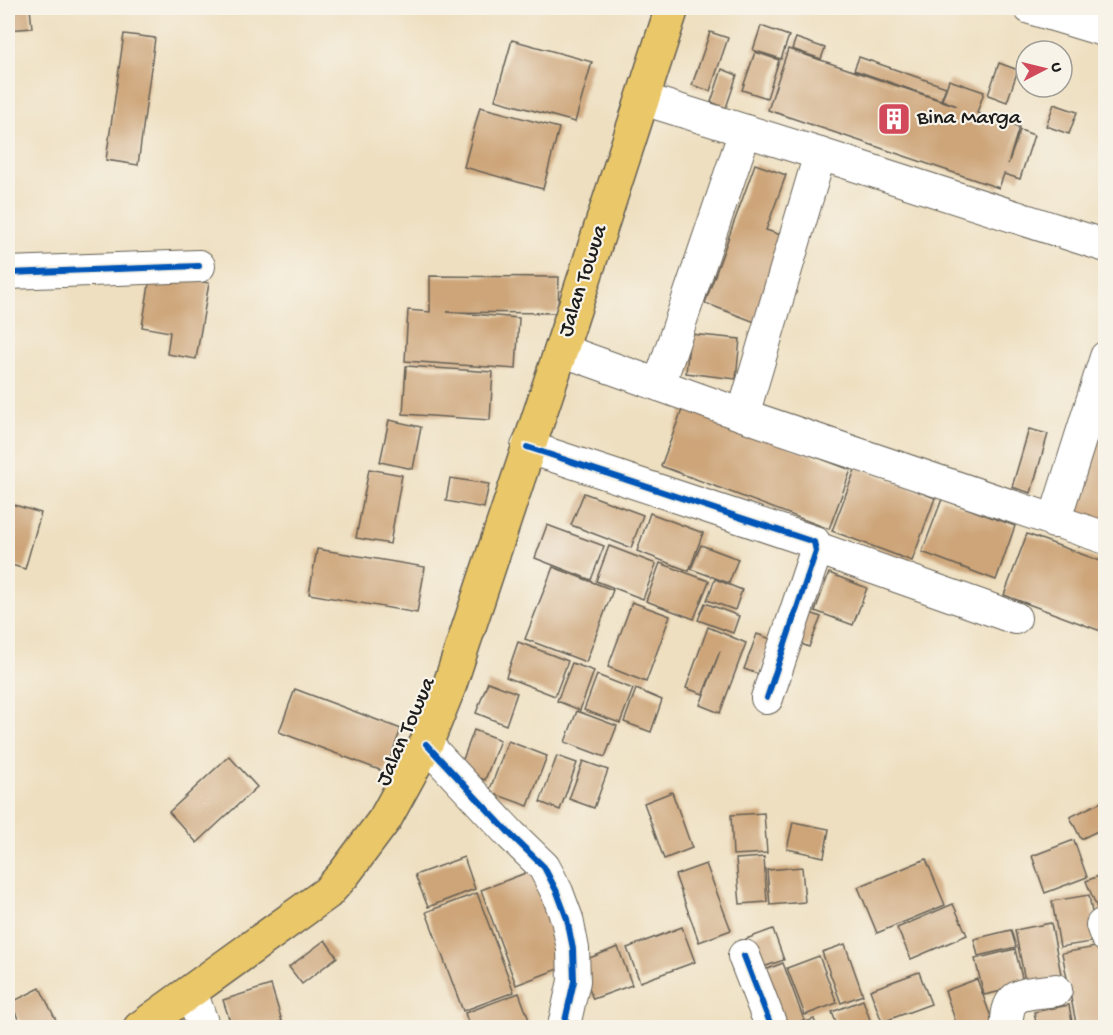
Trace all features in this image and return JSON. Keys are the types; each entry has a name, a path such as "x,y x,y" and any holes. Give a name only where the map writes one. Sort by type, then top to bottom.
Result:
{"main road":[{"name":"Jalan Towua","path":"140,1028 327,893 385,819 426,744 449,687 672,8"}],"street":[{"path":"1030,8 1106,31"},
{"path":"643,99 1106,246"},
{"path":"659,385 745,131"},
{"path":"743,415 820,154"},
{"path":"8,273 199,266"},
{"path":"561,350 743,415 1106,538"},
{"path":"1054,522 1106,357"},
{"path":"527,447 814,542 816,548 767,698"},
{"path":"816,548 1015,618"},
{"path":"426,744 544,867 557,892 567,919 573,950 574,981 565,1022"},
{"path":"744,956 772,1028"},
{"path":"1006,1028 1006,1011 1010,1002 1018,996 1056,990"},
{"path":"191,992 204,1028"}],"building":[{"path":"8,8 30,8 32,28 8,30"},
{"path":"761,26 789,36 781,59 753,50"},
{"path":"710,32 728,38 710,91 692,85"},
{"path":"124,34 155,38 138,165 106,160"},
{"path":"796,38 825,48 821,59 792,49"},
{"path":"512,40 592,62 575,122 495,100"},
{"name":"Bina Marga","path":"788,49 957,106 942,100 949,80 984,92 977,113 1019,127 1008,164 1020,130 1034,135 1020,179 1004,174 999,188 768,110"},
{"path":"755,52 779,60 767,98 742,90"},
{"path":"859,57 946,87 941,100 854,70"},
{"path":"999,63 1014,69 1014,82 1007,102 988,95"},
{"path":"722,69 737,75 726,108 711,102"},
{"path":"1054,104 1077,112 1069,134 1046,126"},
{"path":"480,107 559,128 543,189 464,167"},
{"path":"755,164 786,175 766,230 787,237 755,322 705,303"},
{"path":"151,273 209,283 196,359 167,354 170,332 142,327"},
{"path":"430,276 559,277 558,313 447,312 519,318 516,369 405,361 408,310 430,312"},
{"path":"690,334 740,339 736,379 686,373"},
{"path":"406,366 493,372 490,420 403,414"},
{"path":"683,407 851,470 829,529 661,466"},
{"path":"389,420 421,427 413,469 380,462"},
{"path":"1029,429 1048,434 1031,493 1012,487"},
{"path":"1095,429 1106,432 1106,529 1068,517"},
{"path":"856,467 935,498 912,561 832,531"},
{"path":"369,469 402,475 390,544 356,538"},
{"path":"450,478 489,484 484,508 446,501"},
{"path":"584,493 643,515 631,548 571,525"},
{"path":"942,499 1015,526 996,580 922,552"},
{"path":"8,503 41,513 25,569 8,564"},
{"path":"650,513 703,533 689,571 637,551"},
{"path":"547,525 604,546 591,580 535,558"},
{"path":"1027,534 1106,563 1106,633 1004,595"},
{"path":"701,545 738,559 729,583 691,569"},
{"path":"609,546 656,564 643,599 596,581"},
{"path":"317,549 425,567 417,613 309,594"},
{"path":"660,563 709,581 694,619 646,601"},
{"path":"553,567 613,590 586,662 525,639"},
{"path":"829,573 867,588 853,625 815,611"},
{"path":"715,579 742,590 735,610 707,600"},
{"path":"632,602 670,616 646,682 608,667"},
{"path":"705,603 739,616 733,633 698,620"},
{"path":"803,610 821,617 809,647 791,640"},
{"path":"708,627 746,643 720,713 700,705 720,651 703,694 686,688"},
{"path":"757,634 771,639 758,674 744,669"},
{"path":"518,642 568,661 555,696 506,677"},
{"path":"572,663 594,671 580,710 557,701"},
{"path":"597,675 633,689 620,723 584,710"},
{"path":"488,682 517,693 506,725 476,713"},
{"path":"295,689 401,729 385,772 279,732"},
{"path":"636,689 662,700 651,732 624,722"},
{"path":"577,711 617,726 605,757 565,742"},
{"path":"474,730 500,740 485,780 459,770"},
{"path":"508,741 547,756 528,806 489,792"},
{"path":"229,756 257,787 197,843 169,812"},
{"path":"557,756 577,763 560,810 540,802"},
{"path":"583,761 608,770 594,808 569,799"},
{"path":"672,792 692,848 664,859 644,803"},
{"path":"1101,802 1106,811 1106,827 1081,839 1070,817"},
{"path":"764,813 767,853 733,855 731,815"},
{"path":"793,822 829,829 824,857 787,849"},
{"path":"1074,840 1087,877 1045,893 1032,856"},
{"path":"464,857 475,889 428,907 415,875"},
{"path":"764,857 767,902 740,904 736,859"},
{"path":"926,859 945,905 877,933 858,887"},
{"path":"706,864 731,930 699,942 675,875"},
{"path":"802,867 805,902 770,905 767,870"},
{"path":"536,869 571,964 516,985 481,890"},
{"path":"1106,873 1106,913 1100,915 1086,881"},
{"path":"477,893 514,992 463,1011 426,912"},
{"path":"1089,895 1097,941 1060,947 1052,901"},
{"path":"953,904 967,935 911,959 897,928"},
{"path":"1051,923 1062,979 1026,986 1015,930"},
{"path":"682,927 695,962 640,982 627,948"},
{"path":"773,929 784,960 757,969 746,939"},
{"path":"1011,930 1016,947 978,956 974,939"},
{"path":"325,940 337,957 302,984 289,967"},
{"path":"845,944 863,995 841,1003 822,952"},
{"path":"1101,946 1106,967 1106,1028 1077,1028 1062,953"},
{"path":"618,947 632,985 593,999 579,962"},
{"path":"1015,949 1024,986 984,995 975,959"},
{"path":"819,956 837,1003 805,1015 787,968"},
{"path":"783,963 804,1020 783,1028 757,973"},
{"path":"919,972 931,1004 882,1022 870,990"},
{"path":"977,979 995,1028 958,1028 945,991"},
{"path":"271,985 282,1021 261,1028 232,1028 223,1000"},
{"path":"40,988 60,1028 23,1028 10,1003"},
{"path":"519,993 532,1028 470,1028 465,1013"},
{"path":"863,1000 873,1028 838,1028 832,1012"},
{"path":"1069,1005 1073,1028 1037,1028 1034,1012"},
{"path":"814,1019 817,1028 792,1028 792,1027"}],"cycle path":[{"path":"8,273 199,266"},
{"path":"527,447 814,542 816,551 767,698"},
{"path":"426,744 544,867 557,892 567,919 573,949 574,981 565,1021"},
{"path":"744,956 772,1028"}],"place":[{"name":"Bina Marga","path":"894,119"}]}
